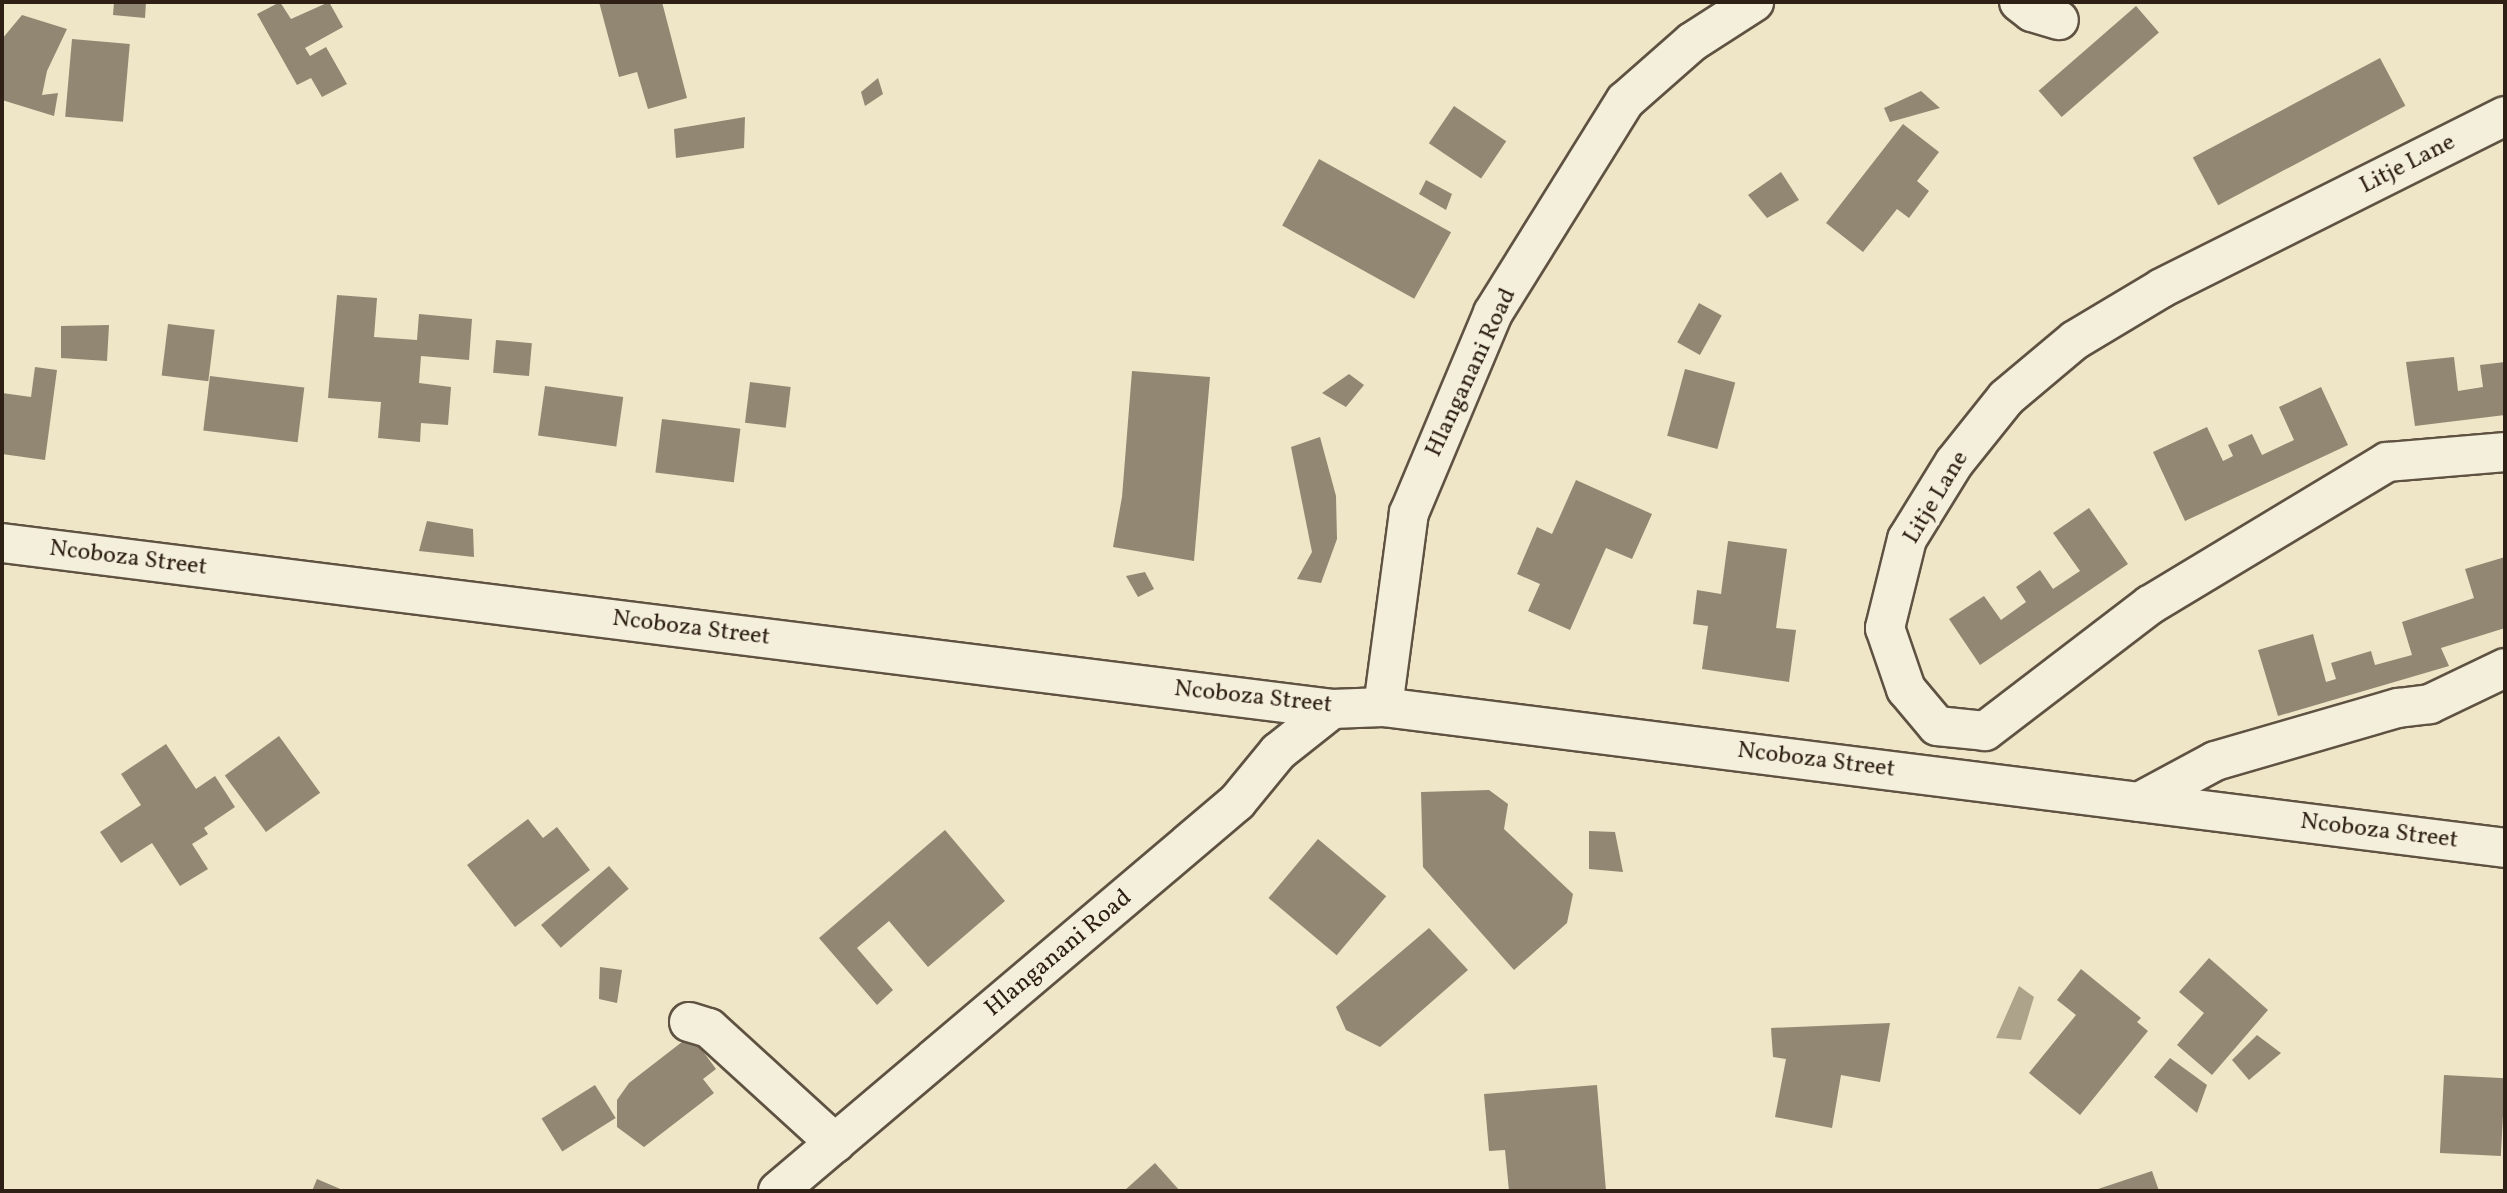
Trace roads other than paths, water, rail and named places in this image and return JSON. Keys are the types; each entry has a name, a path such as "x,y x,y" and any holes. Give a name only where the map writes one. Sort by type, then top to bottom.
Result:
{"street":[{"name":"Hlanganani Road","path":"1383,707 1409,513 1493,313 1625,101 1692,42 1754,2"},
{"path":"2019,2 2032,12 2059,20"},
{"name":"Litje Lane","path":"2505,116 2162,288 2075,340 2006,398 1954,463 1907,539 1885,628 1906,689 1937,726 1985,731 2150,605 2387,462 2505,452"},
{"name":"Ncoboza Street","path":"2,543 1332,709 1383,707 2505,848"},
{"path":"2139,802 2215,761 2398,708 2430,704 2505,668"},
{"name":"Hlanganani Road","path":"778,1191 1237,802 1278,752 1332,709"},
{"path":"689,1022 709,1028 835,1143"}]}
